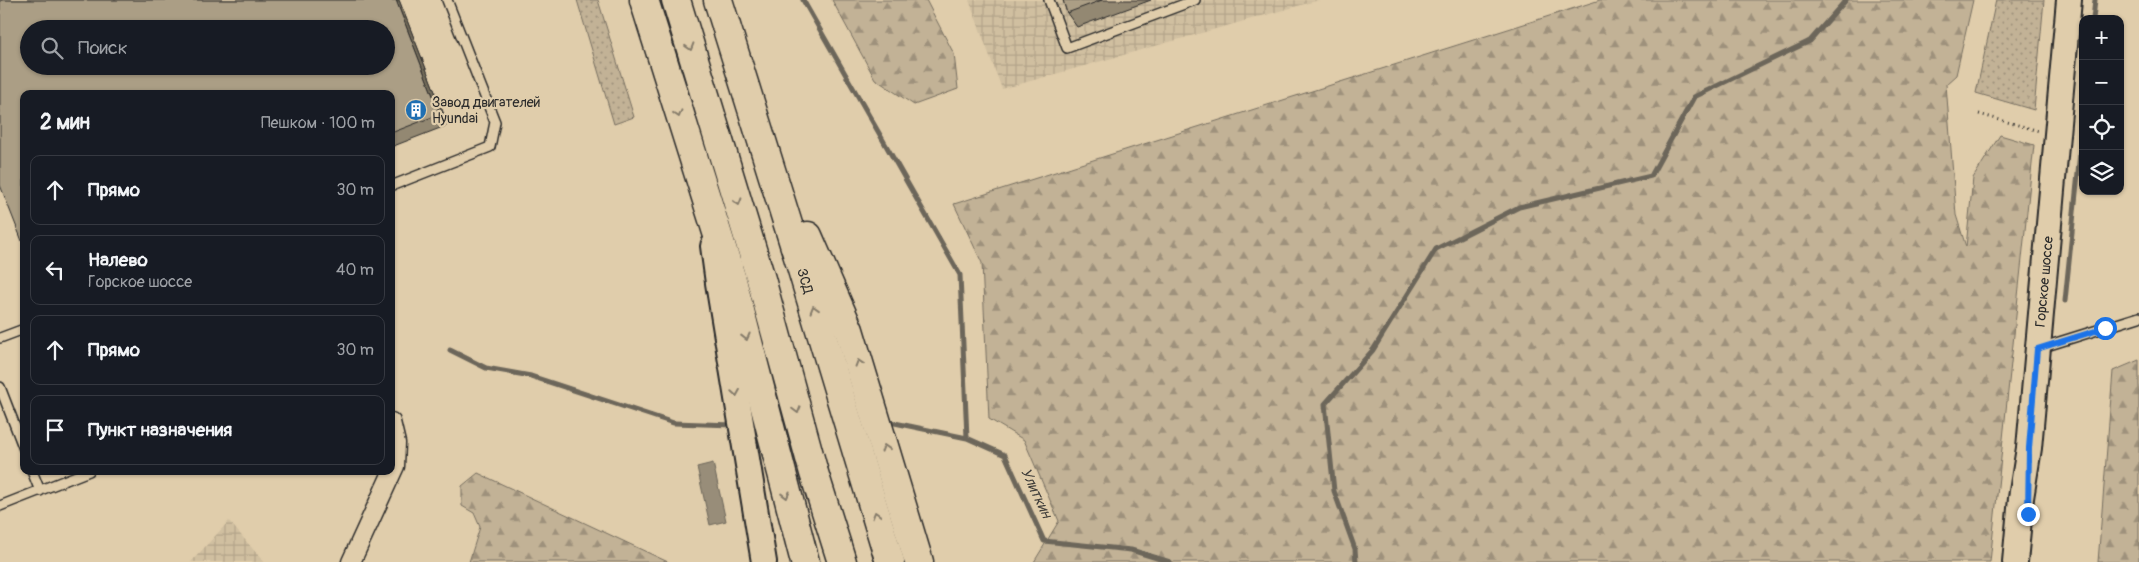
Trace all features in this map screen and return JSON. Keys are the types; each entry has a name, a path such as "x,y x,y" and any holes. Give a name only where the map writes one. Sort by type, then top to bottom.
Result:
{"highway":[{"path":"644,0 732,280 805,562"},
{"path":"676,0 760,279 814,473 842,562"},
{"name":"ЗСД","path":"718,0 890,562"},
{"path":"752,108 849,330 919,562"}],"main road":[{"name":"Горское шоссе","path":"2015,562 2021,498 2029,448 2069,0"},
{"path":"708,207 718,283 764,562"},
{"path":"2027,562 2029,448"}],"street":[{"path":"395,439 395,468"},
{"path":"351,562 392,475"}],"lane":[{"path":"395,184 490,147 495,122 447,0"},
{"path":"1049,0 1067,48 1195,0"},
{"path":"2037,349 2139,317"},
{"path":"0,338 20,330"},
{"path":"0,387 20,439"},
{"path":"34,475 40,491"},
{"path":"0,506 79,475"}],"path":[{"path":"1979,114 2056,136"}],"shaded area":[{"path":"969,0 1319,0 1002,89"},
{"path":"713,463 726,521 710,525 697,467"},
{"path":"229,521 264,562 191,562"}],"green space":[{"path":"577,0 598,0 634,117 614,124"},
{"path":"832,0 926,0 954,54 958,89 914,105 875,79"},
{"path":"1600,0 1973,0 1956,75 1946,84 1956,215 1966,247 1973,178 2000,135 2034,145 1990,562 1034,562 1059,521 1024,440 989,419 982,263 954,204"},
{"path":"1996,0 2044,0 2034,110 1976,93"},
{"path":"2139,360 2139,562 2098,562 2113,371"},
{"path":"478,473 668,562 469,562 480,527 474,513 462,506 462,486"}],"building":[{"name":"Завод двигателей Hyundai","path":"0,0 396,0 440,114 395,131 395,90 20,90 20,236 0,185"},
{"path":"1063,0 1102,0 1067,13"}],"waterway":[{"path":"803,0 960,275 967,438"},
{"path":"1356,562 1355,549 1334,491 1325,404 1373,350 1436,249 1519,207 1651,176 1694,97 1810,41 1846,0"},
{"path":"2093,15 2095,0"},
{"path":"2065,301 2080,150"},
{"path":"450,350 486,368 531,376 674,423 733,425"},
{"name":"Улиткин","path":"885,421 967,438 1005,455 1044,541 1131,550 1170,562"}],"place":[{"name":"Завод двигателей Hyundai","path":"416,110"}],"route":[{"path":"2028,514 2029,448 2037,349 2105,328"}]}
